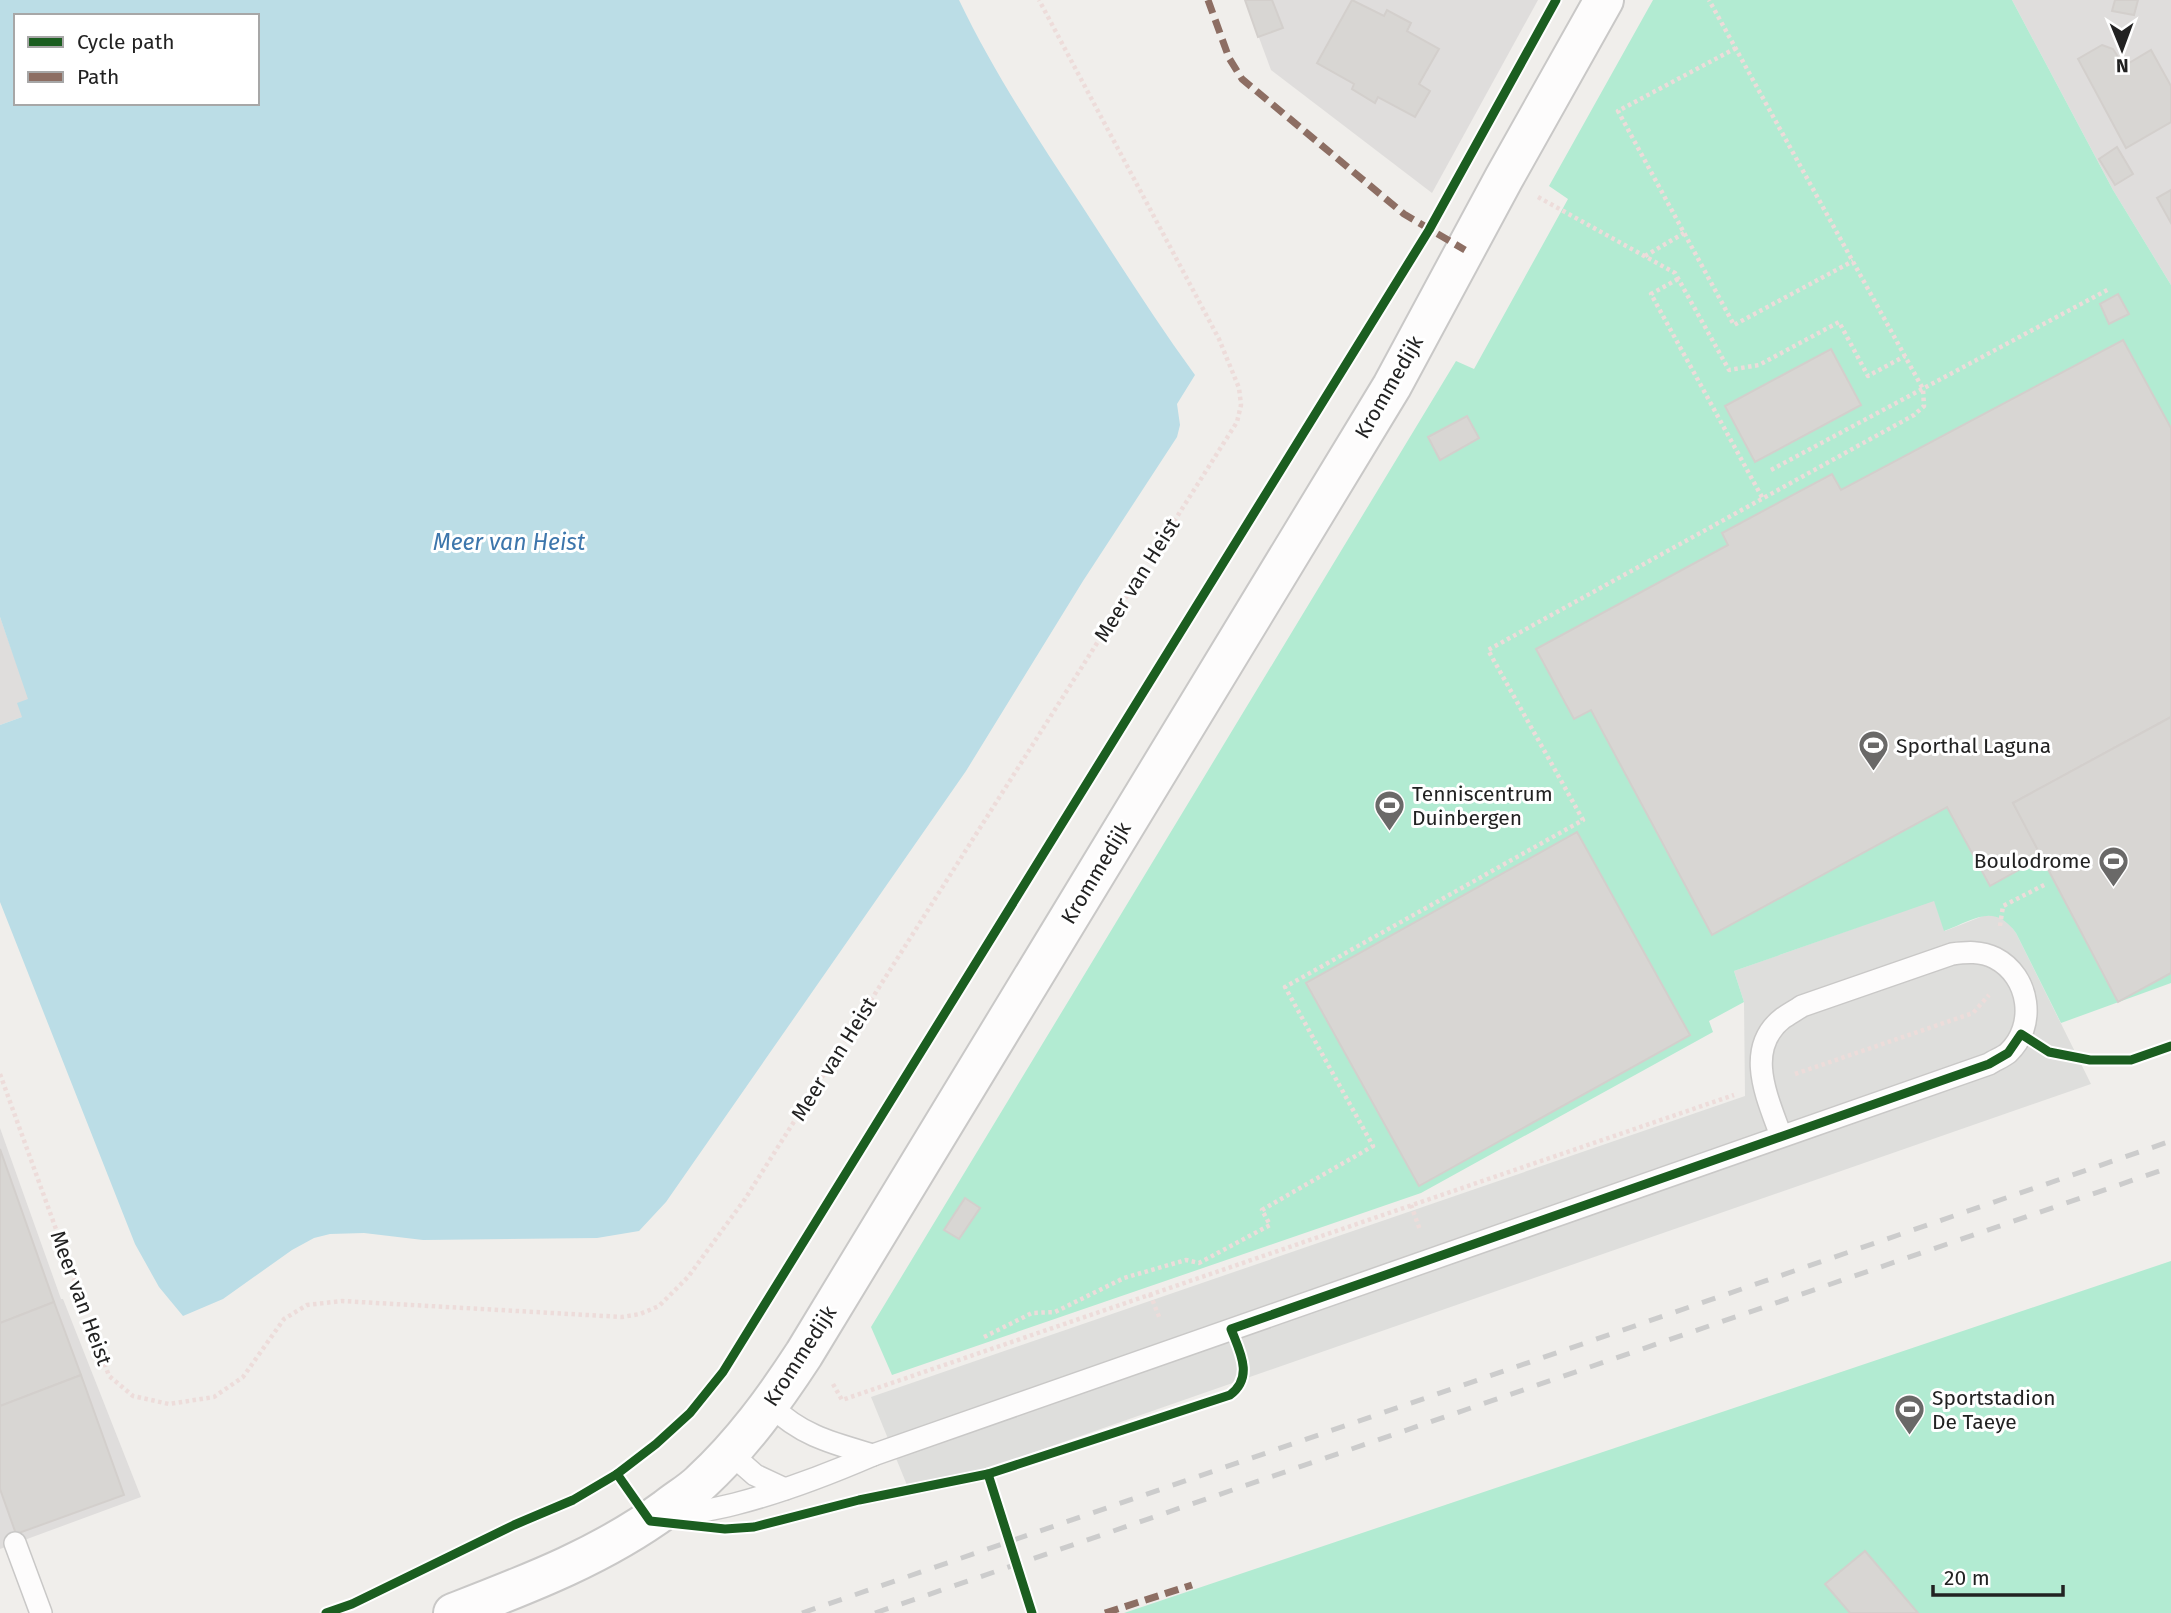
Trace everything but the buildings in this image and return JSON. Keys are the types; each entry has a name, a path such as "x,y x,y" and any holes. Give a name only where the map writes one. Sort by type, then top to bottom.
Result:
{"street":[{"name":"Krommedijk","path":"453,1613 553,1574 608,1547 650,1521 699,1484 730,1453 770,1405 804,1354 1392,386 1604,0"}],"lane":[{"path":"650,1521 735,1504 785,1489 873,1455 1989,1064 2008,1053 2021,1034 2027,1013 2024,991 2013,972 1996,958 1975,952 1952,954 1802,1006 1781,1019 1766,1038 1760,1062 1763,1085 1781,1136"},
{"path":"770,1405 784,1418 818,1438 873,1455"},
{"path":"730,1453 755,1475 785,1489"},
{"path":"15,1543 41,1613"}],"path":[{"path":"984,1337 1032,1313 1055,1312 1124,1278 1186,1260 1199,1263 1270,1225 1262,1210 1373,1146 1285,987 1583,820 1488,650 1914,415 1924,406 1923,389 1709,0"},
{"path":"1736,48 1618,111 1734,325 1853,261"},
{"path":"1504,178 1675,273 1729,370 1759,365 1839,322 1868,376 1905,356"},
{"path":"1644,257 1684,233"},
{"path":"1678,279 1651,294 1763,499"},
{"path":"1771,470 2109,289"},
{"path":"829,1377 842,1400 1973,1013 1994,989 2003,906 2046,884"}],"shaded area":[{"path":"1245,0 1538,0 1432,193 1271,70"},
{"path":"2012,0 2171,0 2171,285 2113,190"},
{"path":"0,617 29,699 22,717 0,725"},
{"path":"1934,900 1945,931 1983,916 1996,914 2007,921 2016,933 2091,1084 911,1495 871,1397 1745,1096 1744,1002 1734,971"},
{"path":"0,1128 61,1299 141,1497 0,1549"}],"green space":[{"name":"Tenniscentrum Duinbergen","path":"1653,0 2012,0 2113,190 2171,285 2171,983 2061,1023 2016,933 2008,924 2000,918 1983,916 1944,931 1934,901 1734,971 1744,1002 1709,1021 1713,1032 1421,1193 892,1375 871,1327 1456,361 1474,369 1568,199 1549,186"},
{"name":"Sportstadion De Taeye","path":"2171,1261 2171,1613 1124,1613"}],"water":[{"name":"Meer van Heist","path":"0,0 959,0 987,54 1033,131 1195,375 1177,404 1180,425 1177,437 1083,581 966,771 666,1202 639,1231 597,1238 423,1240 364,1233 330,1234 314,1238 292,1250 223,1299 183,1316 159,1287 135,1244 0,902 0,725 22,717 17,703 28,699 0,617"}],"railway":[{"path":"802,1613 2171,1141"},
{"path":"875,1613 2171,1167"}],"marked path":[{"path":"1208,0 1229,58 1242,79 1404,214 1465,250"},
{"path":"1105,1613 1192,1585"}],"cycle path":[{"path":"326,1613 352,1604 514,1525 573,1500 617,1474 690,1413 723,1372 1429,230 1556,0"},
{"path":"617,1474 650,1521 725,1529 754,1527 859,1500 988,1474 1230,1395 1242,1380 1243,1372 1241,1355 1231,1329 1989,1064 2008,1053 2021,1034 2049,1052 2090,1060 2131,1060 2171,1046"},
{"path":"988,1474 1032,1613"}],"place":[{"name":"Sporthal Laguna","path":"1873,773"},
{"name":"Tenniscentrum Duinbergen","path":"1389,833"},
{"name":"Boulodrome","path":"2114,888"},
{"name":"Sportstadion De Taeye","path":"1909,1437"}]}
